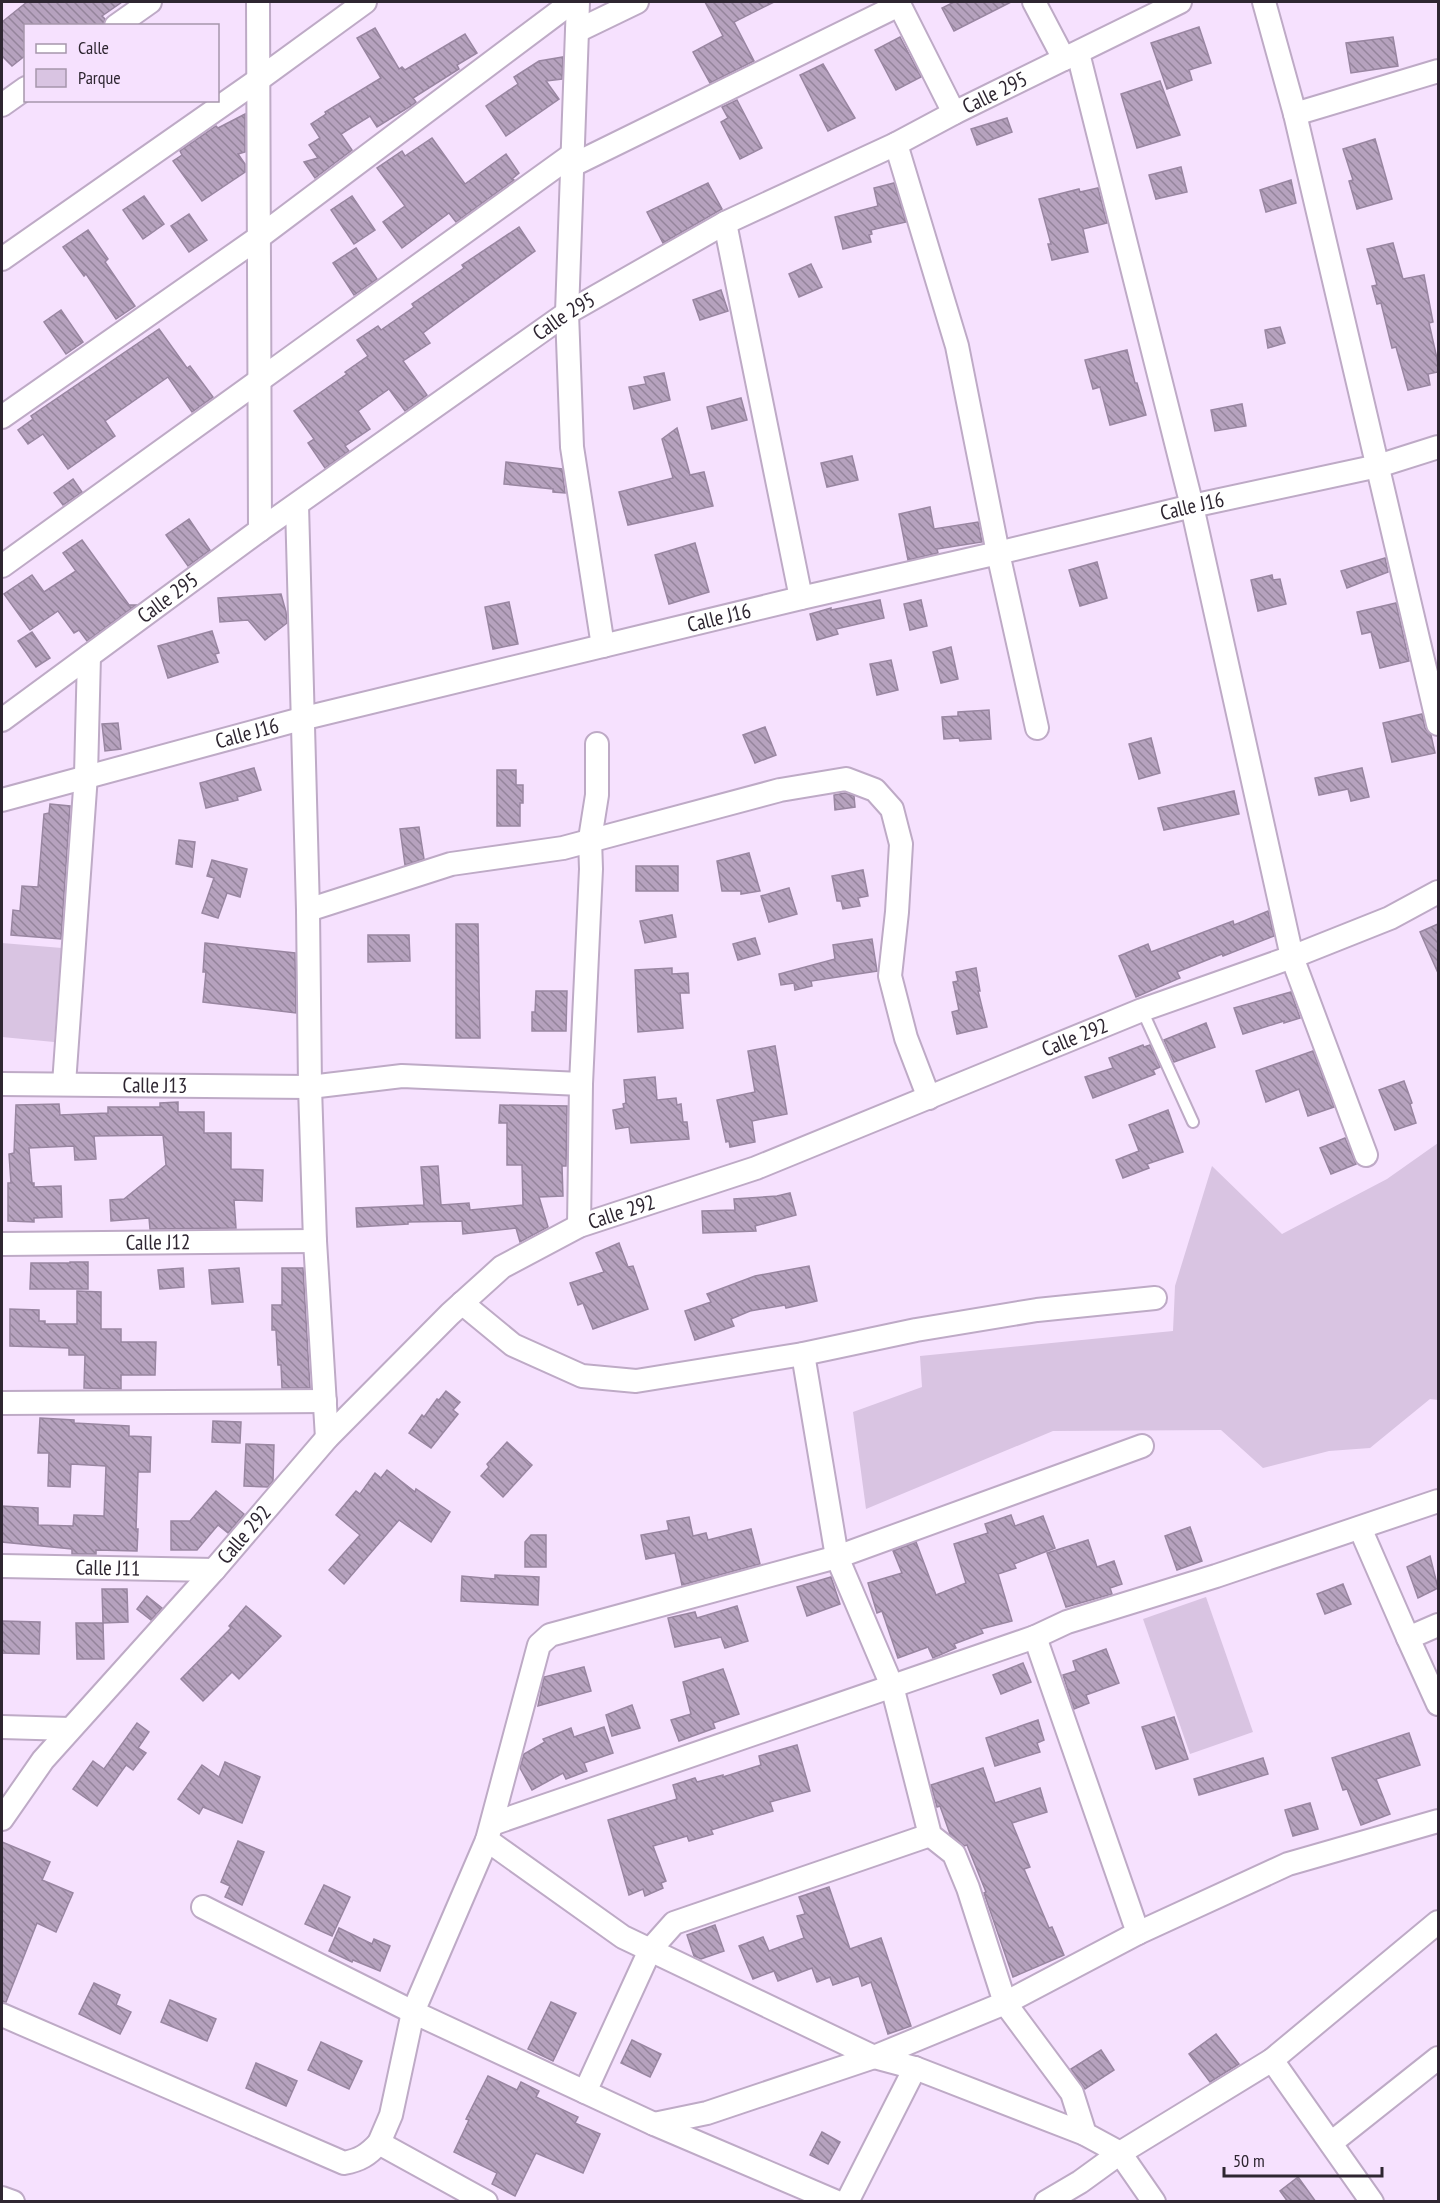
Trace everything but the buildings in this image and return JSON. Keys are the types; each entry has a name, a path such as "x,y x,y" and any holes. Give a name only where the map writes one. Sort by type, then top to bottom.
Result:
{"street":[{"path":"119,24 150,2"},
{"path":"258,2 260,531"},
{"path":"2,259 258,80 365,2"},
{"path":"2,417 258,238 572,2"},
{"path":"578,2 567,313 572,447 603,646"},
{"path":"577,31 637,2"},
{"path":"1034,2 1071,56 1192,506 1292,957 1366,1155"},
{"path":"1264,2 1295,114 1438,724"},
{"path":"2,566 259,379 573,160 899,3 954,113"},
{"name":"Calle 295","path":"2,720 260,531 567,313 725,223 896,144 1175,3"},
{"path":"1295,114 1438,70"},
{"path":"2,105 24,89"},
{"path":"896,144 957,346 998,553 1037,728"},
{"path":"725,223 801,598"},
{"name":"Calle J16","path":"2,800 86,775 301,719 1192,506 1378,466 1438,447"},
{"path":"297,505 301,719 308,910 310,1087 315,1241 327,1438"},
{"path":"64,1084 86,775 89,656"},
{"path":"579,1226 581,1084 591,869 590,839 597,795 597,744"},
{"path":"308,910 451,864 563,848 780,790 846,779 875,790 892,809 901,844 890,976 906,1038 929,1098"},
{"name":"Calle 292","path":"2,1820 36,1770 70,1729 214,1570 327,1438 501,1267 579,1226 756,1168 1142,1010 1292,957 1390,918 1438,892"},
{"name":"Calle J13","path":"2,1084 310,1087 402,1076 581,1084"},
{"name":"Calle J12","path":"2,1244 315,1241"},
{"path":"462,1303 513,1345 582,1376 636,1381 803,1354 916,1330 1037,1310 1155,1298"},
{"path":"803,1354 837,1557 892,1686 930,1835 954,1854 968,1888 1005,2003 1072,2093 1085,2134"},
{"path":"2,1403 325,1401"},
{"path":"2,2015 344,2163 359,2160 380,2143 391,2115 413,2012 489,1832 538,1646 550,1635 837,1557 1142,1446"},
{"path":"489,1832 892,1686 1035,1637 1067,1622 1216,1576 1438,1501"},
{"path":"1360,1528 1438,1704"},
{"name":"Calle J11","path":"2,1566 214,1570"},
{"path":"1408,1638 1438,1625"},
{"path":"1035,1637 1138,1933"},
{"path":"2,1727 70,1729"},
{"path":"654,2124 707,2113 874,2056 1005,2003 1138,1933 1288,1864 1438,1821"},
{"path":"489,1832 624,1937 874,2056 915,2068 1085,2134 1120,2153 1154,2202"},
{"path":"585,2092 650,1950 674,1923 930,1835"},
{"path":"203,1906 413,2012 654,2124 837,2202"},
{"path":"1046,2202 1080,2182 1120,2153 1272,2060 1438,1922"},
{"path":"1331,2143 1438,2058"},
{"path":"1272,2060 1371,2202"},
{"path":"847,2202 915,2068"},
{"path":"380,2143 486,2202"},
{"path":"2,2198 13,2202"}],"lane":[{"path":"1142,1010 1193,1122"}],"green space":[{"path":"2,943 62,948 54,1042 2,1037"},
{"path":"1438,1143 1438,1400 1430,1399 1370,1448 1329,1451 1263,1468 1221,1430 1053,1431 866,1509 853,1412 922,1387 920,1356 1173,1331 1175,1286 1212,1166 1282,1234 1387,1179"},
{"path":"1206,1597 1253,1732 1190,1754 1143,1619"}]}
